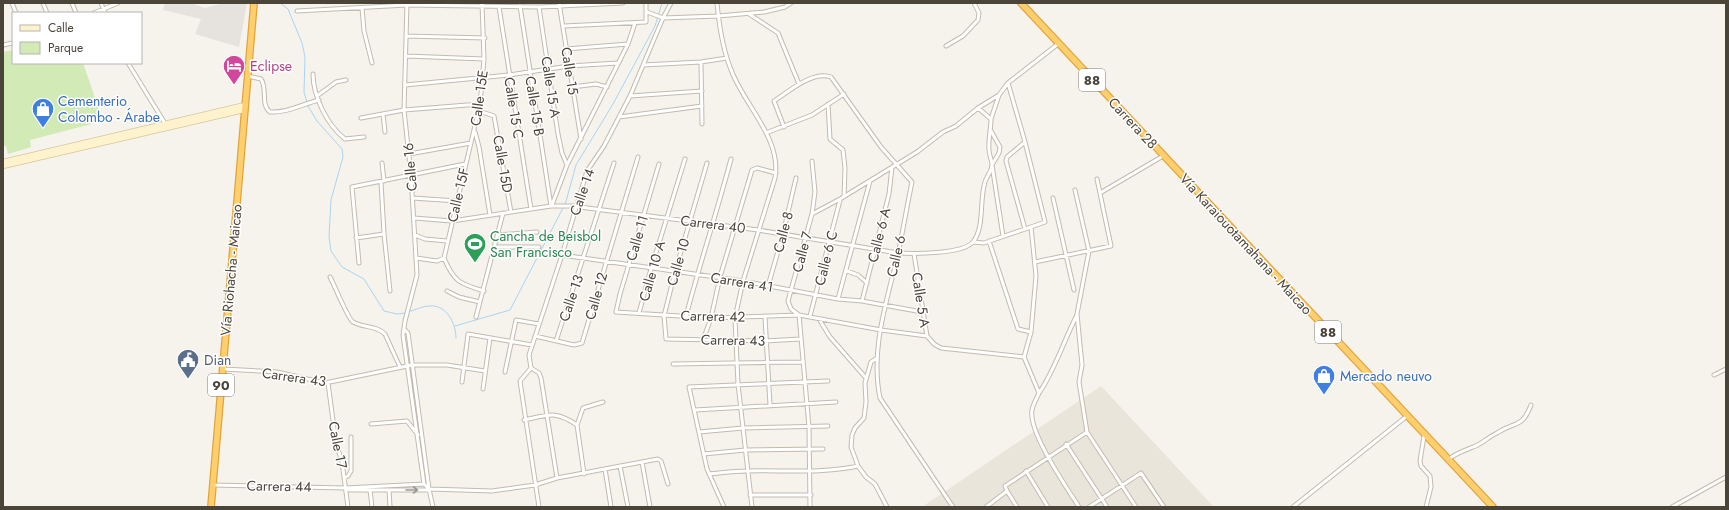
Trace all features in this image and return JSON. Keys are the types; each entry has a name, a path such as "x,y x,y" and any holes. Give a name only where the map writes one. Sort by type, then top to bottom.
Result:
{"highway":[{"name":"90","path":"245,108 254,3"},
{"name":"Carrera 28","path":"1021,3 1163,156"},
{"name":"Vía Riohacha - Maicao","path":"211,507 245,108"},
{"name":"Vía Karaiouotamahana - Maicao","path":"1163,156 1407,416 1424,436 1493,507"}],"street":[{"path":"101,3 104,11 118,3"},
{"path":"297,11 407,4 539,7 559,4 623,3"},
{"path":"564,26 646,22 646,3"},
{"name":"Calle 14","path":"531,368 529,355 562,255 574,206 587,171 604,146 630,96 661,18 671,3"},
{"path":"717,3 718,16 727,58 732,73 766,133 776,163 775,178 743,281 735,318 738,384 752,507"},
{"path":"647,12 661,18 718,16 749,14 785,7 791,3"},
{"path":"946,46 963,36 978,20 979,13 974,3"},
{"name":"Calle 16","path":"407,4 404,110 411,176 417,275 416,285 405,321 405,330 408,333 410,365 420,435 433,507"},
{"name":"Calle 15","path":"559,4 564,26 566,49 581,139"},
{"name":"Calle 15E","path":"483,5 485,38 483,78 475,132 479,147 490,215"},
{"name":"Calle 15 B","path":"520,6 551,206"},
{"name":"Calle 15 C","path":"499,7 530,209"},
{"name":"Calle 15 A","path":"539,7 558,134 562,153 567,165"},
{"path":"362,8 364,31 372,63"},
{"path":"749,14 778,33 799,84"},
{"path":"551,206 567,165 628,44 635,23"},
{"path":"406,36 485,38"},
{"path":"566,49 628,44"},
{"path":"812,214 844,197 892,168 944,132 956,126 978,108 998,95 1008,83 1058,44"},
{"path":"406,56 484,59"},
{"path":"643,65 701,62 727,58"},
{"path":"701,62 702,124"},
{"path":"405,85 509,75 548,68 618,63"},
{"path":"129,64 166,125"},
{"path":"313,74 313,81 318,98 332,126 345,139 364,137"},
{"path":"784,127 773,103 799,84 820,75 826,75 831,77 881,147 898,164"},
{"path":"248,76 261,79 263,82 265,106 270,112 296,108 306,104 318,98 336,82 346,80"},
{"path":"1008,83 1026,142 1007,157 1006,161 1025,229"},
{"path":"572,87 596,84 607,86"},
{"path":"630,96 702,92"},
{"path":"766,133 812,115 844,94"},
{"path":"998,95 991,119 989,150 1003,236"},
{"path":"361,118 404,110 480,104"},
{"path":"828,104 830,139 843,150 846,168 844,197"},
{"path":"619,117 702,106"},
{"path":"3,162 245,108"},
{"path":"978,108 991,119"},
{"name":"Calle 15D","path":"479,111 494,116 511,212"},
{"path":"383,114 385,132"},
{"path":"3,166 166,125"},
{"path":"973,242 980,228 980,208 985,182 992,165 999,154 1000,147 990,131"},
{"name":"Calle 15F","path":"444,258 447,240 458,201 465,164 475,132"},
{"name":"Carrera 40","path":"414,218 452,221 551,206 574,206 599,208 758,230 898,253 914,254 956,249 968,246 973,242 984,243 1045,222 1026,142"},
{"path":"409,154 471,143"},
{"path":"1100,193 1163,156"},
{"name":"Calle 12","path":"556,341 574,344 582,343 605,261 638,157"},
{"name":"Calle 10 A","path":"639,314 651,269 685,159"},
{"path":"686,316 697,275 714,225 731,159"},
{"name":"Calle 7","path":"799,314 788,303 812,214 814,192 812,161"},
{"path":"382,163 384,234 390,291"},
{"name":"Calle 13","path":"556,341 614,163"},
{"name":"Calle 10","path":"666,340 664,316 675,272 707,163"},
{"path":"359,263 352,187 465,164"},
{"name":"Calle 11","path":"616,312 628,265 659,164"},
{"name":"Calle 6","path":"877,358 884,306 898,253 912,182 898,164"},
{"path":"703,340 711,318 720,277 752,170 757,168 776,173"},
{"name":"Calle 6 A","path":"862,301 889,194 892,168"},
{"name":"Calle 8","path":"768,286 783,234 796,178"},
{"path":"1035,262 1111,246 1097,179"},
{"path":"838,299 870,181"},
{"path":"1075,190 1089,251 1077,314 1064,340 1047,382 1039,392 1032,410 1032,419 1047,458 1079,507"},
{"path":"412,198 458,201"},
{"path":"1053,198 1074,290"},
{"name":"Calle 6 C","path":"810,316 840,199"},
{"path":"476,317 503,214"},
{"path":"1031,227 1036,276 1031,332 1024,357 1039,392"},
{"path":"498,235 537,232"},
{"path":"356,238 384,234"},
{"path":"415,235 425,239 447,240"},
{"path":"989,241 1018,329 1031,332"},
{"path":"495,247 539,247"},
{"name":"Calle 5 A","path":"914,254 927,336 934,344 941,348 1024,357"},
{"name":"Carrera 41","path":"562,255 651,269 720,277 838,299 862,301 922,312"},
{"path":"416,258 437,261 444,258 448,269 462,285 484,291"},
{"path":"846,271 858,275 867,283"},
{"path":"330,277 350,319 359,324 380,330 385,334 400,367"},
{"path":"447,291 480,302"},
{"name":"Carrera 42","path":"616,312 711,318 765,317 799,314 810,316"},
{"path":"799,314 802,362 809,427 811,471 810,507"},
{"path":"1077,314 1082,364 1079,382 1086,432 1136,507"},
{"path":"810,316 881,330 927,336"},
{"path":"765,317 765,341 770,405"},
{"path":"820,319 830,336 866,378"},
{"path":"505,372 516,320 538,324"},
{"path":"462,382 468,334 532,345"},
{"path":"535,336 556,341"},
{"path":"483,389 490,338"},
{"name":"Carrera 43","path":"666,340 765,341 800,339"},
{"path":"877,358 871,362 866,378 864,418 854,428 851,447 858,466 866,477 875,484 887,507"},
{"path":"877,358 880,398 952,507"},
{"path":"673,364 767,364 802,362"},
{"name":"Carrera 43","path":"222,369 277,372 328,383 410,365 447,365 485,371"},
{"path":"538,507 524,420 520,379 528,374 531,368 539,373 541,378 557,478"},
{"path":"1714,375 1726,369"},
{"path":"724,507 709,474 689,387 828,381"},
{"name":"Calle 17","path":"328,383 336,443 342,462 348,507"},
{"path":"584,474 577,425 583,408 603,402"},
{"path":"695,410 836,402"},
{"path":"1448,460 1455,454 1483,442 1498,431 1520,422 1526,417 1531,405"},
{"path":"524,420 547,415 563,416 577,425"},
{"path":"1293,507 1407,416"},
{"path":"371,424 408,421 420,435"},
{"path":"699,432 743,428 828,426"},
{"path":"1017,507 1005,486 1086,432"},
{"name":"Calle 16","path":"420,435 424,484"},
{"path":"344,478 348,476 351,471 351,436"},
{"path":"1424,436 1420,460 1421,466 1430,476 1431,487 1426,507"},
{"path":"1066,444 1107,507"},
{"path":"704,454 745,450 822,449"},
{"name":"Carrera 44","path":"346,488 350,490 429,489 492,491 535,485 557,478 658,459 661,461 668,484"},
{"path":"642,462 650,507"},
{"path":"620,466 628,507"},
{"path":"709,474 747,471 839,470 858,466"},
{"path":"605,469 611,507"},
{"path":"1026,471 1048,507"},
{"path":"1089,507 1141,473 1164,507"},
{"path":"1672,507 1726,477"},
{"path":"424,484 429,489"},
{"name":"Carrera 44","path":"213,486 346,488 424,484"},
{"path":"370,490 372,507"},
{"path":"389,490 390,507"},
{"path":"987,507 1007,491"},
{"path":"750,495 811,495"}],"shaded area":[{"path":"165,3 190,3 205,8 224,3 247,3 239,47 195,34 201,19 163,10"},
{"path":"1101,386 1214,507 922,507"}],"green space":[{"path":"12,50 12,64 83,64 103,121 30,140 31,147 8,154 6,146 3,146 3,52"}],"waterway":[{"path":"280,3 288,9 302,43 305,57 304,92 308,106 317,121 342,149 343,157 331,200 329,237 331,251 342,267 364,279 384,311 397,314 405,313"},
{"path":"565,205 576,165 613,104 655,26 662,3"},
{"path":"455,326 510,310 563,208"},
{"path":"408,312 427,306 441,308 452,321 456,338"}],"place":[{"name":"Eclipse","path":"234,86"},
{"name":"Cementerio Colombo - Árabe","path":"43,128"},
{"name":"Cancha de Beisbol San Francisco","path":"475,264"},
{"name":"Dian","path":"188,380"},
{"name":"Mercado neuvo","path":"1324,396"}]}
